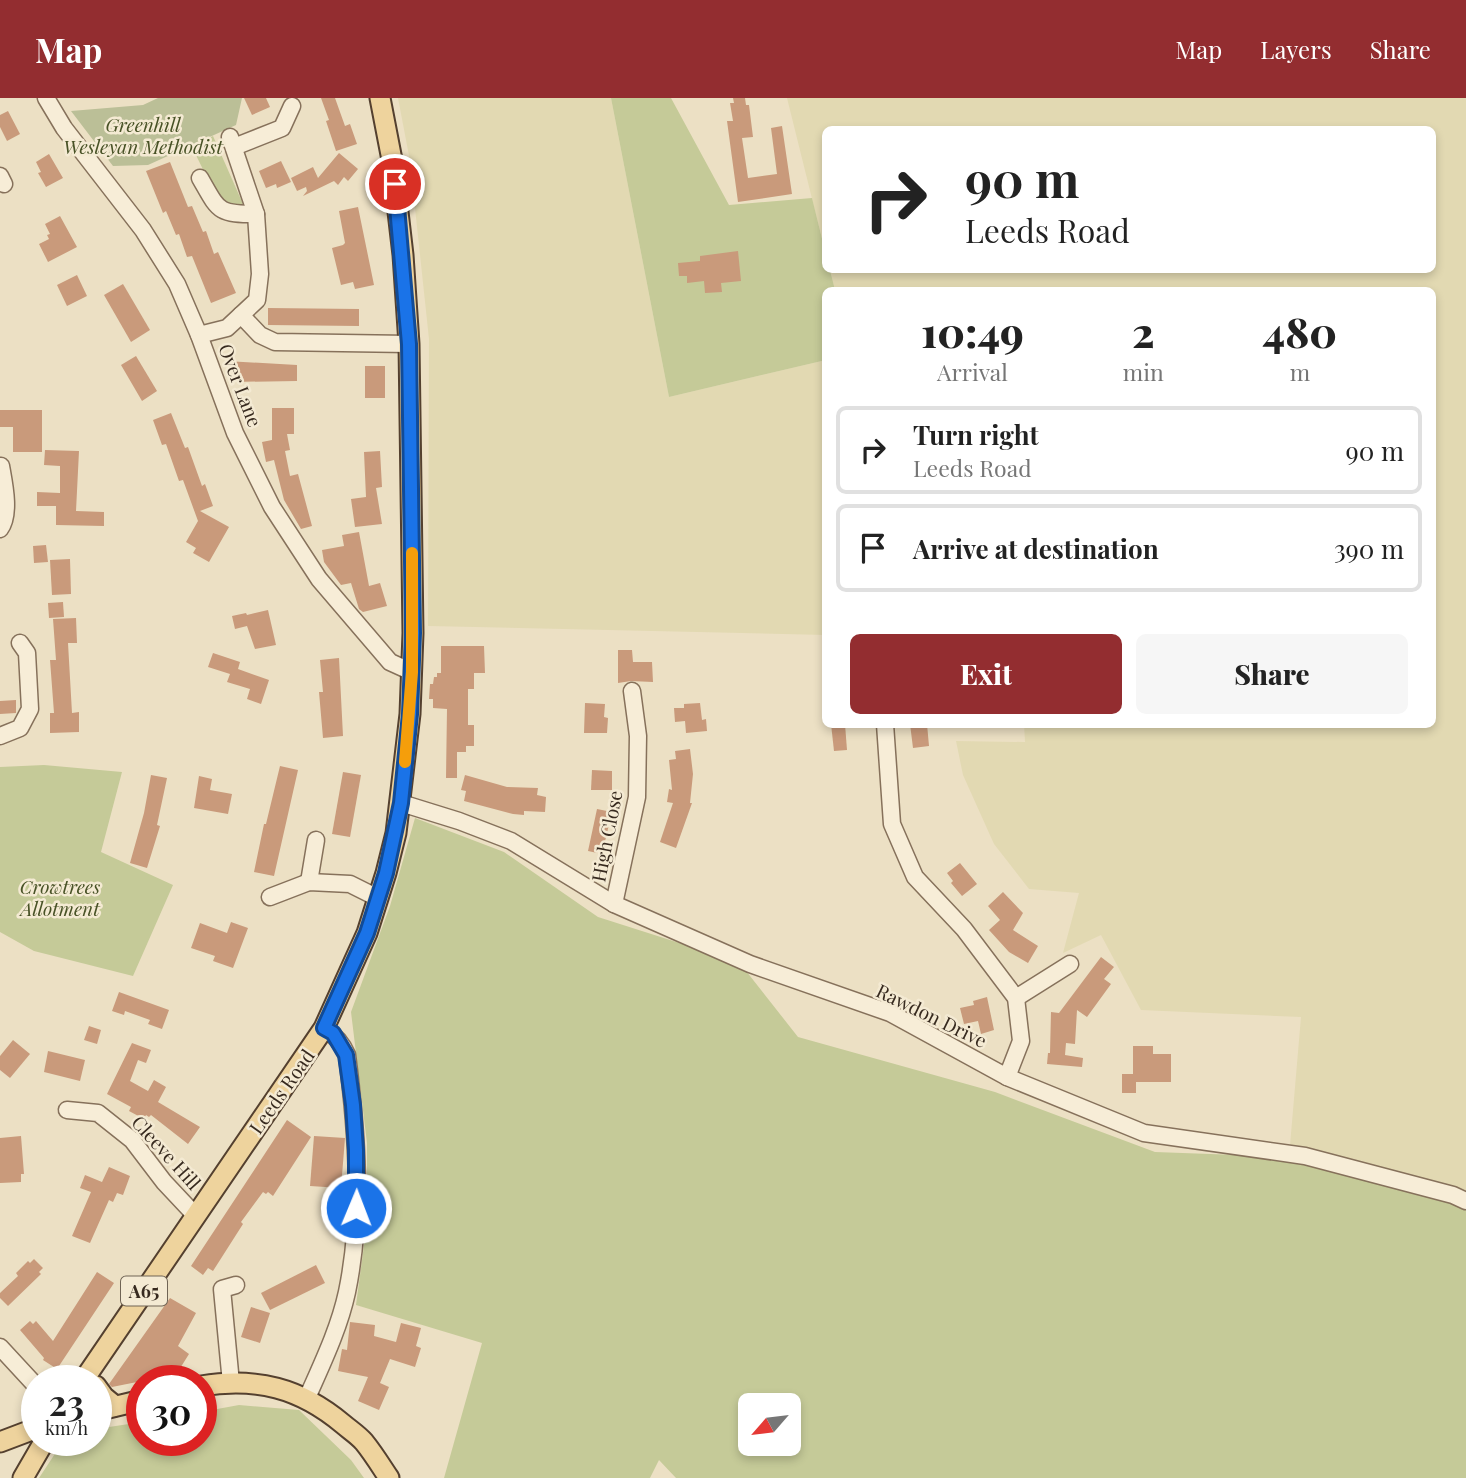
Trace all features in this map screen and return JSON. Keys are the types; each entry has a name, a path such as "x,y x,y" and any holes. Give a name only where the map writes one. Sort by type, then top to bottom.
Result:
{"main road":[{"name":"Leeds Road","path":"100,1365 195,1215 324,1028 367,933 396,833 410,714 412,672 409,344 392,160 380,98"},
{"path":"217,1385 270,1385 307,1398 323,1407 363,1440 389,1478"},
{"path":"0,1442 21,1434"},
{"path":"23,1478 36,1456"}],"street":[{"name":"Over Lane","path":"46,98 64,128 143,230 177,284 235,433 272,507 319,579 390,662 412,672"},
{"path":"199,335 227,328 257,300 260,274 256,214 232,141 282,128 292,106"},
{"path":"200,178 220,210 229,214 256,214"},
{"path":"241,315 260,335 275,342 409,344"},
{"path":"0,529 5,515 1,466"},
{"path":"0,736 20,728 30,709 27,653 20,643"},
{"name":"High Close","path":"614,904 637,797 638,736 632,691"},
{"path":"885,728 892,824 915,877 964,929 1016,999 1021,1041 1007,1077"},
{"name":"Rawdon Drive","path":"401,803 511,841 614,904 750,964 890,1013 1007,1077 1144,1133 1305,1156 1453,1195 1466,1201"},
{"path":"309,882 316,840"},
{"path":"270,897 309,882 351,884 378,898"},
{"path":"1016,999 1070,964"},
{"path":"307,1398 330,1343 347,1292 355,1224 356,1150 346,1055 333,1033 324,1028"},
{"name":"Cleeve Hill","path":"67,1110 98,1113 132,1140 164,1182 195,1215"},
{"path":"231,1383 222,1289 236,1285"},
{"path":"0,1347 21,1370"}],"shaded area":[{"path":"398,98 611,98 669,397 822,361 822,635 428,626 429,339 410,161"},
{"path":"787,98 1466,98 1466,1210 1451,1203 1289,1157 1301,1017 1141,1010 1101,935 1063,953 1079,893 1029,889 994,844 963,775 956,741 1025,742 1024,728 1436,728 1436,287 834,287 831,273 1436,273 1436,126 822,126 822,239"}],"green space":[{"name":"Greenhill Wesleyan Methodist","path":"158,98 242,98 236,125 148,165 113,166 71,111 143,105"},
{"path":"611,98 671,98 729,205 812,198 822,239 822,273 831,273 834,287 822,287 822,361 669,397"},
{"path":"213,136 243,204 230,208 216,196 192,147"},
{"name":"Crowtrees Allotment","path":"44,765 122,772 101,852 173,885 133,976 34,951 0,932 0,767"},
{"path":"415,818 504,852 598,917 739,962 798,1037 995,1092 1155,1152 1289,1157 1451,1203 1466,1210 1466,1478 676,1478 659,1460 650,1478 444,1478 482,1343 356,1305 367,1223 367,1143 351,1012 390,906"},
{"path":"239,1405 299,1410 351,1460 364,1478 39,1478 53,1456 112,1456 112,1427 126,1424 126,1456 217,1456 217,1409"}],"building":[{"path":"244,98 266,98 270,107 252,115"},
{"path":"321,98 335,98 345,126 350,124 357,144 336,151"},
{"path":"733,98 745,98 746,105 749,105 753,137 742,138 748,178 777,174 771,128 782,126 792,194 738,202 727,121 733,121 730,103 734,103"},
{"path":"8,111 20,134 7,141 0,127 0,115"},
{"path":"339,153 358,169 348,181 344,177 338,185 334,181 303,196 307,191 306,187 297,191 291,178 313,167 318,178"},
{"path":"49,154 63,178 46,187 38,173 41,172 36,162"},
{"path":"281,161 291,182 277,188 276,184 266,188 259,171"},
{"path":"170,162 188,207 192,206 203,232 206,231 214,254 218,252 236,293 211,303 192,256 187,257 179,234 176,235 166,211 163,213 146,171"},
{"path":"358,207 374,285 355,289 353,282 341,285 332,248 345,243 339,211"},
{"path":"60,216 77,247 48,262 39,244 49,239 47,235 50,234 45,224"},
{"path":"738,251 741,281 721,283 722,292 705,293 704,281 687,283 687,276 679,276 678,263 700,261 700,256"},
{"path":"77,275 87,296 67,306 57,285"},
{"path":"123,284 150,330 131,342 104,295"},
{"path":"268,308 359,309 359,326 268,325"},
{"path":"136,356 157,391 142,401 121,365"},
{"path":"226,361 297,365 297,381 231,382"},
{"path":"365,366 385,366 385,398 365,398"},
{"path":"272,408 294,408 294,434 287,434 290,450 285,451 290,476 298,474 312,526 301,529 284,500 274,460 266,462 262,442 272,440"},
{"path":"0,410 42,410 42,452 13,452 13,427 0,427"},
{"path":"171,413 213,506 200,511 229,527 209,562 193,553 196,548 186,542 198,521 183,480 179,481 166,444 162,445 153,420"},
{"path":"45,450 79,451 76,511 104,512 104,526 56,525 56,506 37,506 37,492 60,493 60,466 44,465"},
{"path":"380,451 382,487 376,488 382,524 355,527 351,499 366,497 364,452"},
{"path":"359,532 369,586 380,583 387,606 363,612 359,609 351,583 341,585 324,562 322,550 344,546 342,535"},
{"path":"46,545 48,562 34,563 33,546"},
{"path":"70,559 71,594 52,595 50,560"},
{"path":"63,602 64,617 49,618 48,603"},
{"path":"268,610 276,645 255,649 247,626 235,629 232,616"},
{"path":"76,618 77,643 68,643 72,713 79,712 79,732 50,733 50,713 54,713 50,660 56,660 53,619"},
{"path":"441,646 484,646 485,673 474,673 474,689 468,689 468,725 474,725 474,746 466,746 466,752 457,752 457,778 446,778 447,709 433,708 433,699 429,699 430,684 433,684 437,673 441,673"},
{"path":"618,650 632,650 633,662 652,662 653,682 618,683"},
{"path":"213,653 240,662 238,669 269,680 261,704 247,699 250,689 227,682 230,674 208,667"},
{"path":"339,658 343,736 323,738 319,692 323,692 320,660"},
{"path":"16,700 16,713 0,714 0,701"},
{"path":"585,703 605,704 607,733 584,733"},
{"path":"700,703 702,720 706,719 707,731 686,733 685,721 675,722 674,708"},
{"path":"831,728 845,728 847,750 834,751"},
{"path":"910,728 927,728 929,746 913,748"},
{"path":"690,749 692,803 676,848 660,842 673,803 667,802 669,789 672,790 669,760 676,759 675,751"},
{"path":"280,766 298,770 274,876 254,872"},
{"path":"592,770 612,771 612,790 591,790"},
{"path":"343,772 361,775 350,837 332,834"},
{"path":"151,775 167,778 157,825 160,826 147,868 130,863"},
{"path":"465,775 507,787 538,788 537,795 546,797 545,812 524,811 524,815 513,814 464,801 466,791 461,790"},
{"path":"199,776 212,779 210,790 232,794 228,814 194,808"},
{"path":"597,809 612,812 602,854 588,851"},
{"path":"960,863 977,884 962,896 951,883 953,881 947,873"},
{"path":"1003,892 1023,913 1013,930 1038,946 1028,963 1009,952 989,930 1000,920 988,906"},
{"path":"231,922 248,928 233,968 213,961 215,956 191,948 200,923 227,933"},
{"path":"1101,957 1114,967 1104,979 1111,984 1087,1017 1077,1010 1075,1044 1066,1043 1065,1055 1083,1058 1082,1067 1047,1064 1050,1053 1051,1012 1059,1013"},
{"path":"119,992 169,1010 162,1029 148,1024 150,1020 125,1011 124,1015 112,1011"},
{"path":"987,997 994,1030 981,1034 978,1021 964,1024 960,1008 974,1005 973,1001"},
{"path":"89,1026 101,1030 97,1044 84,1040"},
{"path":"13,1040 30,1054 10,1078 0,1070 0,1056"},
{"path":"132,1043 151,1050 146,1063 138,1060 130,1081 148,1091 154,1080 166,1087 158,1102 200,1127 188,1144 151,1115 146,1115 144,1119 129,1111 131,1107 107,1094"},
{"path":"1133,1046 1153,1046 1153,1054 1171,1054 1171,1082 1136,1082 1136,1093 1122,1093 1122,1074 1133,1074"},
{"path":"48,1051 85,1060 80,1081 44,1072"},
{"path":"287,1120 311,1137 273,1196 263,1192 241,1222 243,1224 213,1271 208,1268 203,1275 191,1266"},
{"path":"21,1136 24,1174 21,1174 21,1182 0,1183 0,1138"},
{"path":"314,1136 345,1138 341,1188 310,1186"},
{"path":"109,1167 130,1176 123,1195 117,1193 113,1202 109,1200 90,1243 72,1236 91,1192 80,1188 85,1175 102,1182"},
{"path":"34,1259 43,1268 39,1272 41,1274 8,1306 0,1298 0,1293 18,1276 16,1273 28,1261 30,1263"},
{"path":"316,1265 325,1283 270,1310 261,1293"},
{"path":"97,1272 114,1283 60,1365 51,1365 43,1360 20,1330 30,1321 33,1324 36,1321 53,1341"},
{"path":"170,1298 196,1313 178,1346 189,1354 182,1365 126,1365 126,1384 112,1387 112,1380"},
{"path":"251,1307 270,1313 260,1343 241,1337"},
{"path":"350,1322 375,1325 374,1336 396,1342 401,1323 421,1328 416,1346 421,1348 415,1367 390,1359 380,1383 389,1387 379,1410 358,1401 368,1377 338,1371 342,1349 347,1350"}],"slow traffic":[{"path":"405,762 412,672 412,553"}],"route":[{"path":"356,1208 356,1150 346,1055 333,1033 324,1028 367,933 386,873 401,803 410,714 413,633 409,344 395,184"}]}
